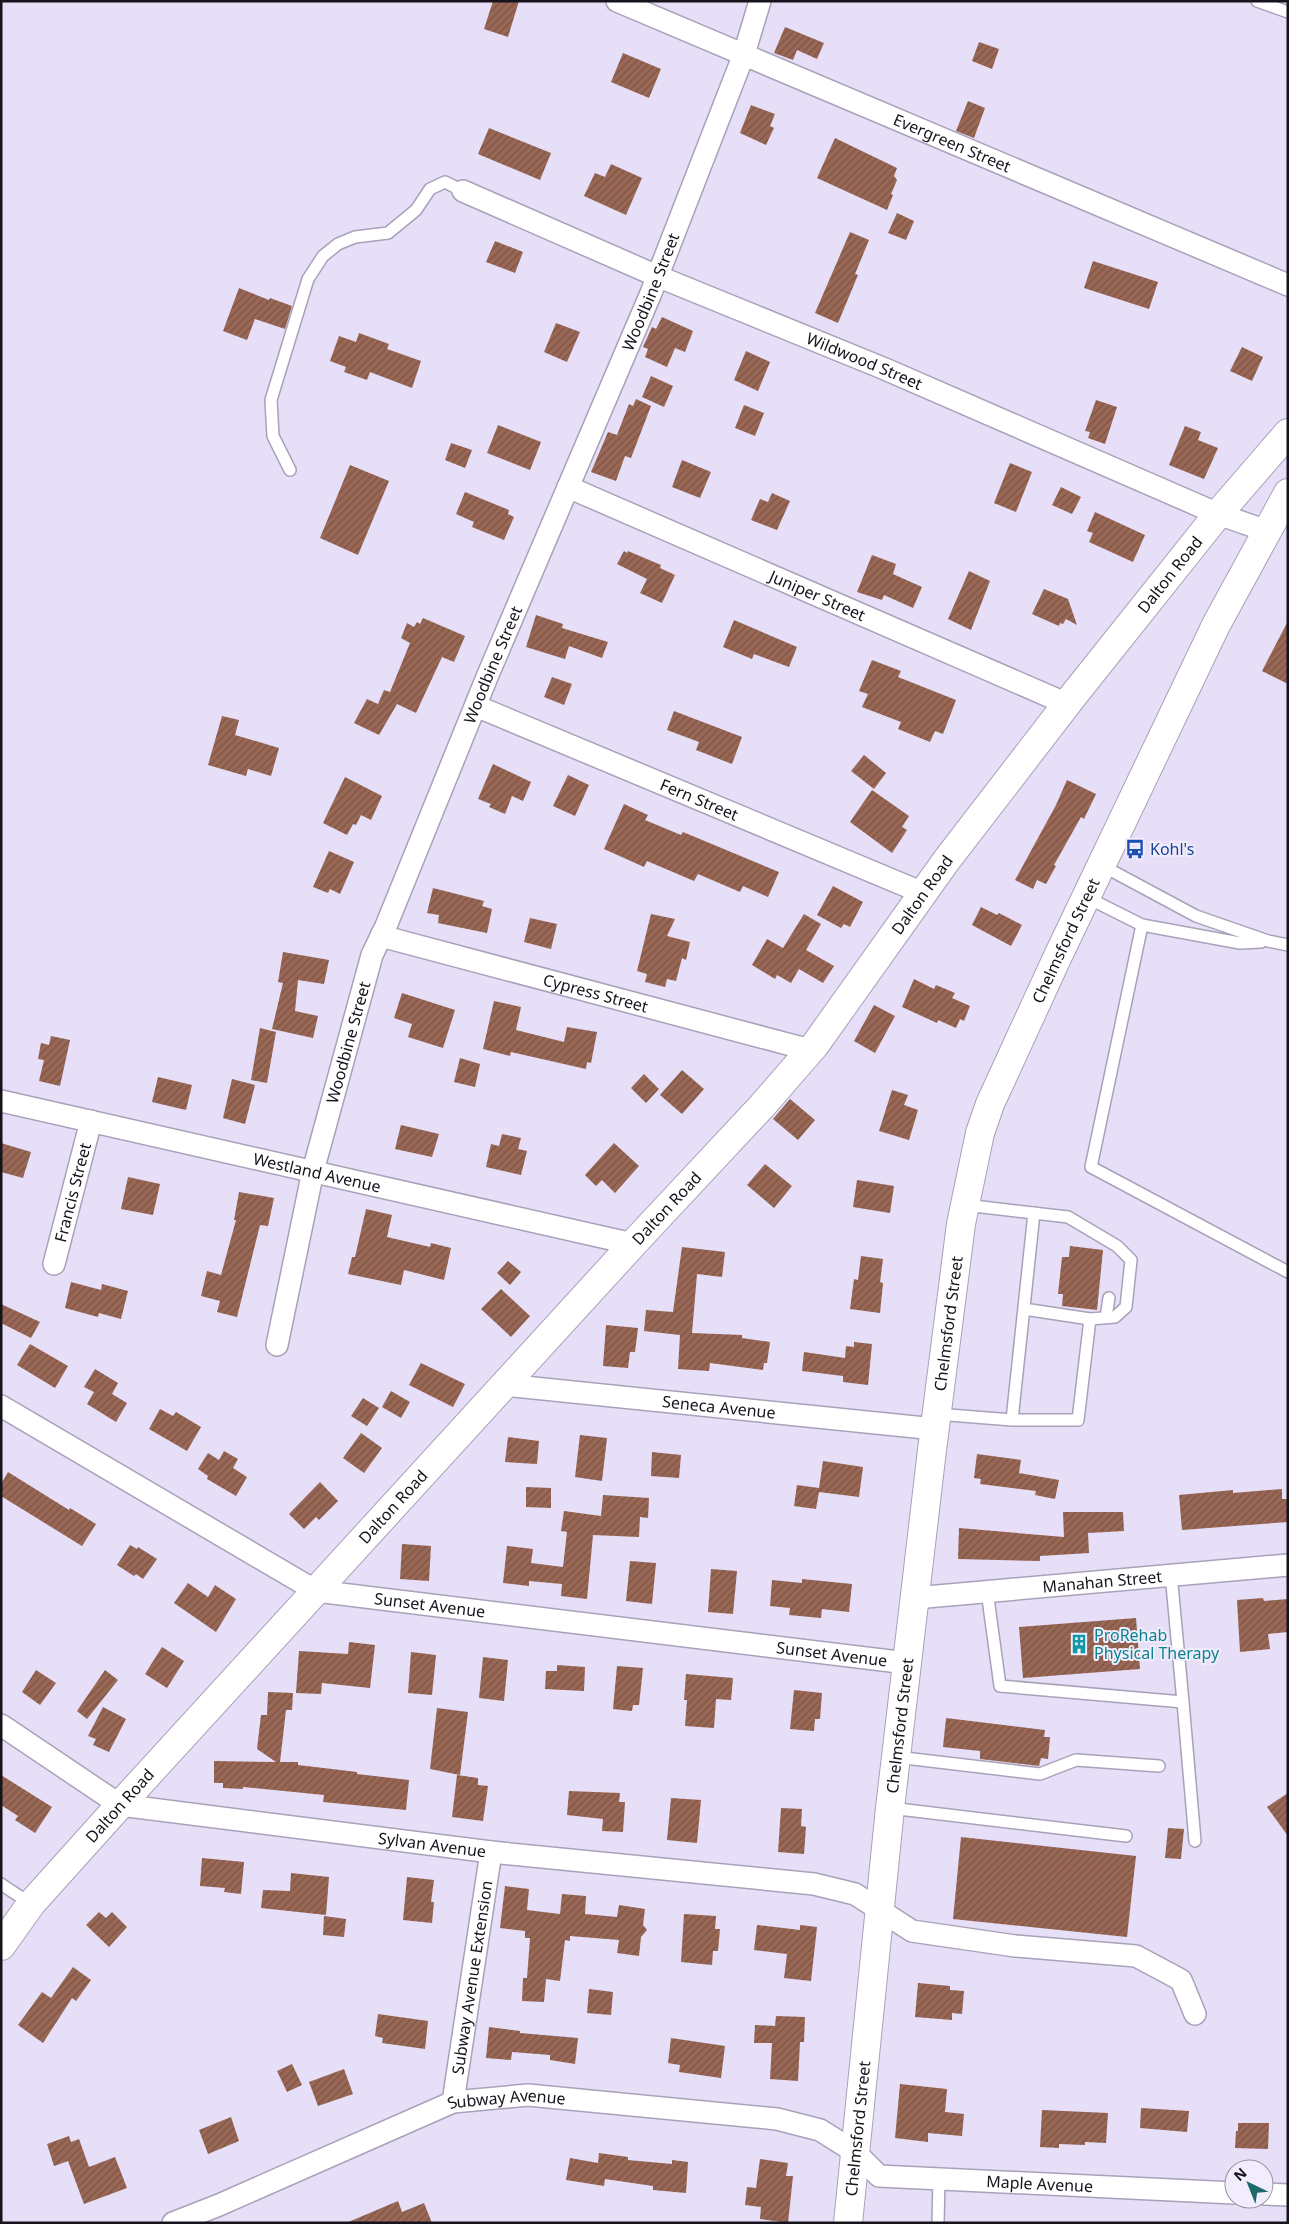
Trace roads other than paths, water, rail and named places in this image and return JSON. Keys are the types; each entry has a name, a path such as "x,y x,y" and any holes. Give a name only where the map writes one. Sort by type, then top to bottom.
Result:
{"street":[{"name":"Evergreen Street","path":"617,1 1288,285"},
{"name":"Woodbine Street","path":"277,1345 313,1171 372,955 657,276 744,54 760,1"},
{"name":"Wildwood Street","path":"463,191 657,276 885,368 1218,514 1267,531"},
{"name":"Dalton Road","path":"1,1946 31,1904 120,1805 504,1384 762,1106 810,1050 834,1020 923,893 1067,704 1218,514 1288,433"},
{"name":"Juniper Street","path":"568,487 1067,704"},
{"name":"Chelmsford Street","path":"848,2223 890,1808 936,1422 965,1205 980,1133 990,1104 1086,897 1216,625 1288,494"},
{"name":"Fern Street","path":"476,706 923,893"},
{"name":"Cypress Street","path":"381,936 810,1050"},
{"name":"Westland Avenue","path":"1,1101 633,1244"},
{"name":"Francis Street","path":"54,1264 91,1121"},
{"name":"Seneca Avenue","path":"504,1384 936,1422"},
{"name":"Sunset Avenue","path":"1,1406 316,1591 907,1663"},
{"name":"Manahan Street","path":"915,1598 1288,1565"},
{"name":"Sylvan Avenue","path":"1,1725 120,1805 491,1852 814,1884 855,1894 912,1931 1015,1946 1136,1956 1182,1980 1195,2014"},
{"name":"Subway Avenue Extension","path":"453,2102 491,1852"},
{"name":"Subway Avenue","path":"173,2223 219,2205 453,2102 528,2095 777,2119 820,2130 855,2152"},
{"name":"Maple Avenue","path":"855,2152 879,2176 1224,2192"},
{"path":"1274,2194 1288,2195"}],"lane":[{"path":"1258,1 1288,12"},
{"path":"290,470 273,436 271,400 308,279 323,256 338,244 355,237 388,233 399,226 416,210 430,189 444,182 463,191"},
{"path":"1101,865 1196,916 1288,946"},
{"path":"1086,897 1142,925 1240,943 1268,941"},
{"path":"1142,925 1091,1167 1288,1272"},
{"path":"965,1205 1068,1217 1117,1246 1131,1260 1126,1307 1115,1317 1090,1319 1024,1309"},
{"path":"1012,1420 1034,1213"},
{"path":"1115,1259 1117,1246"},
{"path":"1106,1318 1109,1298"},
{"path":"936,1422 1078,1420 1090,1319"},
{"path":"1171,1574 1195,1841"},
{"path":"987,1591 1000,1686 1183,1702"},
{"path":"896,1757 1040,1774 1076,1760 1158,1766"},
{"path":"890,1808 1126,1836"},
{"path":"1,1884 31,1904"},
{"path":"938,2223 939,2179"}],"place":[{"name":"Kohl's","path":"1135,849"},
{"name":"ProRehab Physical Therapy","path":"1079,1644"}]}
